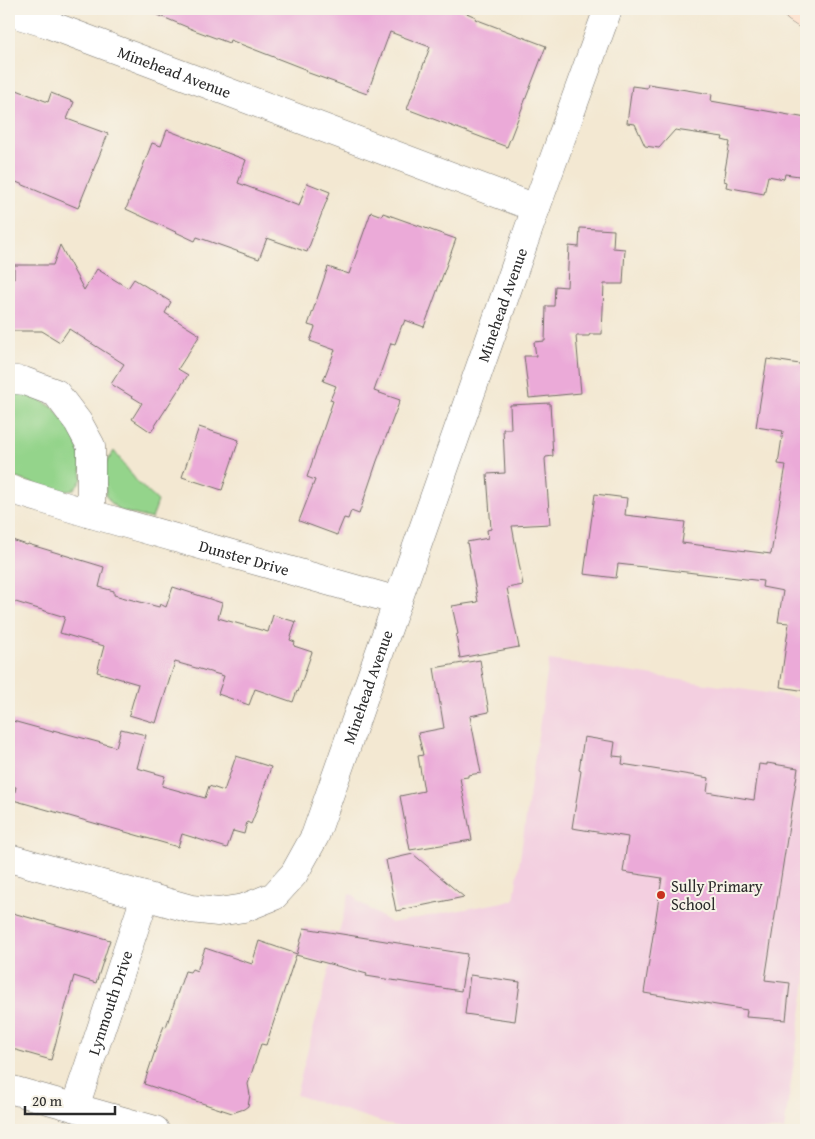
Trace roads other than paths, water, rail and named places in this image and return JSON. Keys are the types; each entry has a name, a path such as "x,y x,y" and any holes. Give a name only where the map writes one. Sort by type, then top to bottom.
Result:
{"main road":[{"path":"797,9 806,15"}],"street":[{"name":"Minehead Avenue","path":"9,858 191,909 218,912 244,908 274,896 294,874 315,836 608,9"},
{"name":"Minehead Avenue","path":"9,12 45,23 536,208"},
{"path":"9,379 24,381 56,393 78,422 90,446 91,514"},
{"name":"Dunster Drive","path":"9,489 398,601"},
{"name":"Lynmouth Drive","path":"75,1107 145,897"},
{"path":"9,1089 155,1130"}],"place":[{"name":"Sully Primary School","path":"661,895"}]}
